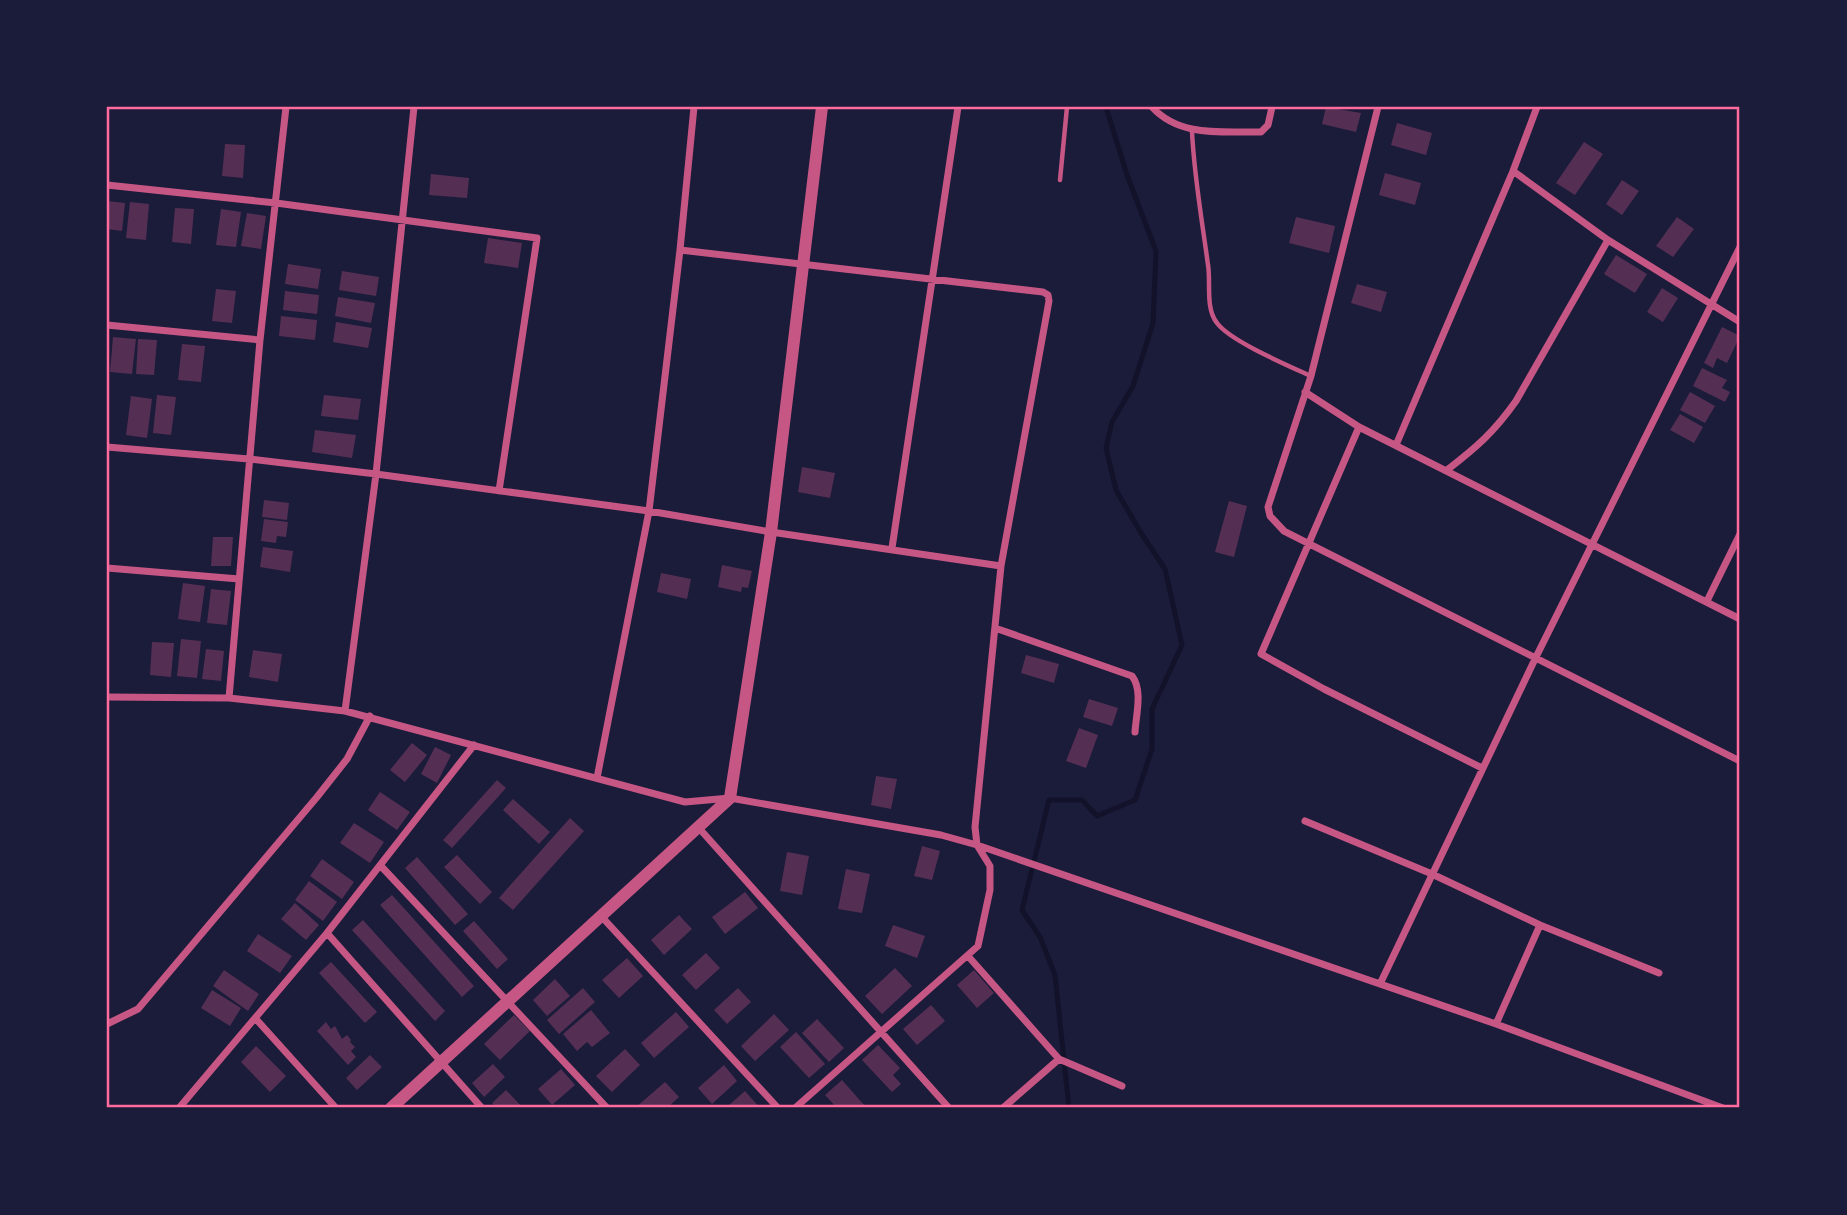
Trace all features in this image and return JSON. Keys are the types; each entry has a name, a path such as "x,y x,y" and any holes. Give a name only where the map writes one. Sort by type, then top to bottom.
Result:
{"street":[{"path":"229,698 260,340 286,107"},
{"path":"345,710 376,474 414,107"},
{"path":"597,778 649,510 694,107"},
{"path":"391,1108 730,798 771,532 822,107"},
{"path":"892,548 958,107"},
{"path":"1152,107 1192,131 1261,132 1268,125 1272,107"},
{"path":"1378,107 1311,376 1268,507 1270,516 1284,531 1740,761"},
{"path":"1396,445 1513,171 1537,107"},
{"path":"1513,171 1608,240 1740,322"},
{"path":"107,185 275,203 537,239 499,491"},
{"path":"1447,470 1480,445 1516,401 1608,240"},
{"path":"1380,984 1536,657 1740,247"},
{"path":"680,250 1043,292 1048,295 1049,300 1001,566 975,827 977,845 990,866 990,890 978,946 795,1108"},
{"path":"107,325 260,340"},
{"path":"1305,393 1359,427 1740,619"},
{"path":"1359,427 1261,654 1324,689 1482,768"},
{"path":"107,447 249,459 649,510 771,532 1001,566"},
{"path":"1707,601 1740,534"},
{"path":"107,568 239,579"},
{"path":"995,628 1132,676 1138,691 1135,732"},
{"path":"107,697 229,698 345,710 685,802 730,798 941,835 977,845 1496,1024 1723,1108"},
{"path":"107,1024 138,1009 317,797 347,759 370,716"},
{"path":"179,1108 327,933 474,745"},
{"path":"1305,821 1432,874 1540,925 1658,973"},
{"path":"698,827 949,1108"},
{"path":"380,865 607,1108"},
{"path":"601,916 778,1108"},
{"path":"1496,1024 1540,925"},
{"path":"327,933 482,1108"},
{"path":"968,956 1059,1059 1122,1086"},
{"path":"255,1018 336,1108"},
{"path":"1003,1108 1059,1059"}],"lane":[{"path":"1060,180 1066,107"},
{"path":"1192,131 1194,174 1209,268 1210,303 1216,322 1261,353 1311,376"}],"building":[{"path":"1326,107 1361,113 1356,132 1322,124"},
{"path":"1397,123 1432,133 1426,155 1391,145"},
{"path":"1584,142 1603,154 1575,195 1556,183"},
{"path":"225,144 245,145 243,178 222,176"},
{"path":"1385,173 1421,183 1415,205 1379,195"},
{"path":"431,174 469,178 467,198 429,195"},
{"path":"1622,180 1639,191 1622,215 1606,204"},
{"path":"107,201 125,203 122,231 107,229"},
{"path":"130,202 149,204 146,240 126,238"},
{"path":"175,208 194,209 191,244 172,242"},
{"path":"221,209 241,212 236,247 216,245"},
{"path":"247,213 266,216 261,249 241,246"},
{"path":"1296,217 1335,226 1329,253 1289,243"},
{"path":"1677,217 1694,229 1673,257 1656,246"},
{"path":"488,238 522,243 518,268 484,263"},
{"path":"1616,255 1647,274 1635,293 1604,274"},
{"path":"288,264 321,269 318,289 285,284"},
{"path":"342,271 379,277 376,296 339,290"},
{"path":"1357,284 1387,292 1381,312 1351,303"},
{"path":"1662,288 1678,298 1663,322 1647,312"},
{"path":"216,289 236,291 232,323 212,321"},
{"path":"285,291 319,295 317,314 283,310"},
{"path":"338,297 375,303 371,323 335,316"},
{"path":"281,316 317,320 315,340 279,336"},
{"path":"336,322 372,328 368,348 333,342"},
{"path":"1722,327 1740,336 1727,363 1717,358 1713,368 1704,363"},
{"path":"113,337 136,339 132,374 110,372"},
{"path":"138,339 157,340 154,375 136,374"},
{"path":"182,344 205,346 201,382 178,380"},
{"path":"1702,368 1727,380 1722,388 1730,392 1725,402 1693,386"},
{"path":"1690,392 1715,406 1705,423 1680,410"},
{"path":"157,395 176,397 171,435 153,433"},
{"path":"324,395 361,399 358,420 321,416"},
{"path":"131,396 152,399 147,438 126,435"},
{"path":"1680,414 1703,427 1694,443 1670,430"},
{"path":"315,430 356,435 352,458 312,452"},
{"path":"802,467 835,473 830,498 798,492"},
{"path":"264,500 289,503 287,520 262,517"},
{"path":"1229,501 1247,506 1234,557 1215,552"},
{"path":"264,519 288,522 286,537 277,536 276,543 261,541"},
{"path":"213,537 233,537 231,566 211,566"},
{"path":"263,547 293,551 290,572 260,567"},
{"path":"722,565 752,571 748,588 742,587 741,592 718,587"},
{"path":"661,573 691,579 687,599 657,592"},
{"path":"183,583 205,586 200,622 178,619"},
{"path":"211,589 231,591 227,625 207,623"},
{"path":"181,639 201,641 197,678 177,676"},
{"path":"152,642 174,643 171,677 150,675"},
{"path":"206,649 224,651 221,681 202,679"},
{"path":"253,650 282,654 278,682 249,677"},
{"path":"1026,655 1059,664 1054,683 1021,673"},
{"path":"1089,699 1118,708 1112,726 1083,717"},
{"path":"1079,728 1098,735 1086,768 1066,761"},
{"path":"412,743 427,755 405,782 390,770"},
{"path":"435,747 451,755 437,783 421,774"},
{"path":"876,776 897,779 891,809 871,805"},
{"path":"497,780 506,788 452,848 443,840"},
{"path":"380,792 410,812 397,830 368,810"},
{"path":"513,799 550,832 539,844 503,810"},
{"path":"570,818 584,831 513,910 499,898"},
{"path":"354,823 384,842 370,863 340,843"},
{"path":"922,846 940,851 932,880 914,876"},
{"path":"787,852 809,856 802,895 780,891"},
{"path":"457,855 492,892 480,904 444,867"},
{"path":"417,857 468,914 455,925 405,868"},
{"path":"322,859 354,882 342,899 310,876"},
{"path":"846,869 870,874 862,913 838,909"},
{"path":"309,881 337,902 323,921 295,900"},
{"path":"745,892 758,908 725,934 712,917"},
{"path":"392,895 474,986 462,997 380,905"},
{"path":"295,903 319,925 306,940 281,919"},
{"path":"679,915 692,929 664,955 651,940"},
{"path":"363,920 445,1011 435,1021 352,930"},
{"path":"474,921 508,959 497,969 463,931"},
{"path":"893,925 925,936 917,958 885,946"},
{"path":"258,934 292,956 280,973 247,951"},
{"path":"706,953 720,968 696,990 682,975"},
{"path":"627,958 643,976 619,998 602,980"},
{"path":"331,962 377,1012 365,1023 319,973"},
{"path":"895,968 912,986 882,1014 865,996"},
{"path":"224,970 259,994 248,1011 213,986"},
{"path":"974,970 994,993 977,1008 957,985"},
{"path":"555,979 570,996 547,1016 533,1000"},
{"path":"583,988 595,1002 559,1034 547,1020"},
{"path":"738,988 751,1002 727,1024 714,1010"},
{"path":"212,990 241,1008 230,1026 201,1008"},
{"path":"931,1005 945,1021 917,1045 903,1029"},
{"path":"591,1010 610,1033 592,1047 587,1042 577,1051 563,1034"},
{"path":"676,1012 689,1027 654,1058 641,1043"},
{"path":"774,1014 789,1030 755,1061 741,1046"},
{"path":"514,1015 530,1031 500,1060 484,1044"},
{"path":"817,1019 844,1048 829,1062 802,1033"},
{"path":"326,1022 331,1029 335,1026 342,1039 347,1035 355,1047 351,1051 356,1057 348,1065 317,1031"},
{"path":"796,1032 825,1064 809,1078 780,1047"},
{"path":"878,1045 900,1068 893,1075 901,1084 892,1092 862,1060"},
{"path":"256,1046 286,1076 270,1092 241,1062"},
{"path":"625,1049 640,1065 612,1092 596,1076"},
{"path":"370,1055 382,1067 357,1090 346,1078"},
{"path":"493,1064 505,1077 484,1097 472,1083"},
{"path":"724,1065 737,1081 712,1104 698,1088"},
{"path":"561,1069 575,1085 552,1105 538,1089"},
{"path":"842,1080 865,1106 837,1108 825,1095"},
{"path":"665,1082 679,1097 667,1108 635,1108"},
{"path":"506,1090 523,1108 497,1108 492,1103"},
{"path":"745,1091 760,1108 728,1106"}],"waterway":[{"path":"1069,1108 1055,975 1040,937 1022,910 1049,800 1082,800 1097,816 1135,800 1152,749 1152,709 1182,645 1165,569 1116,490 1106,448 1112,422 1133,386 1153,323 1156,251 1127,175 1106,107"}]}
